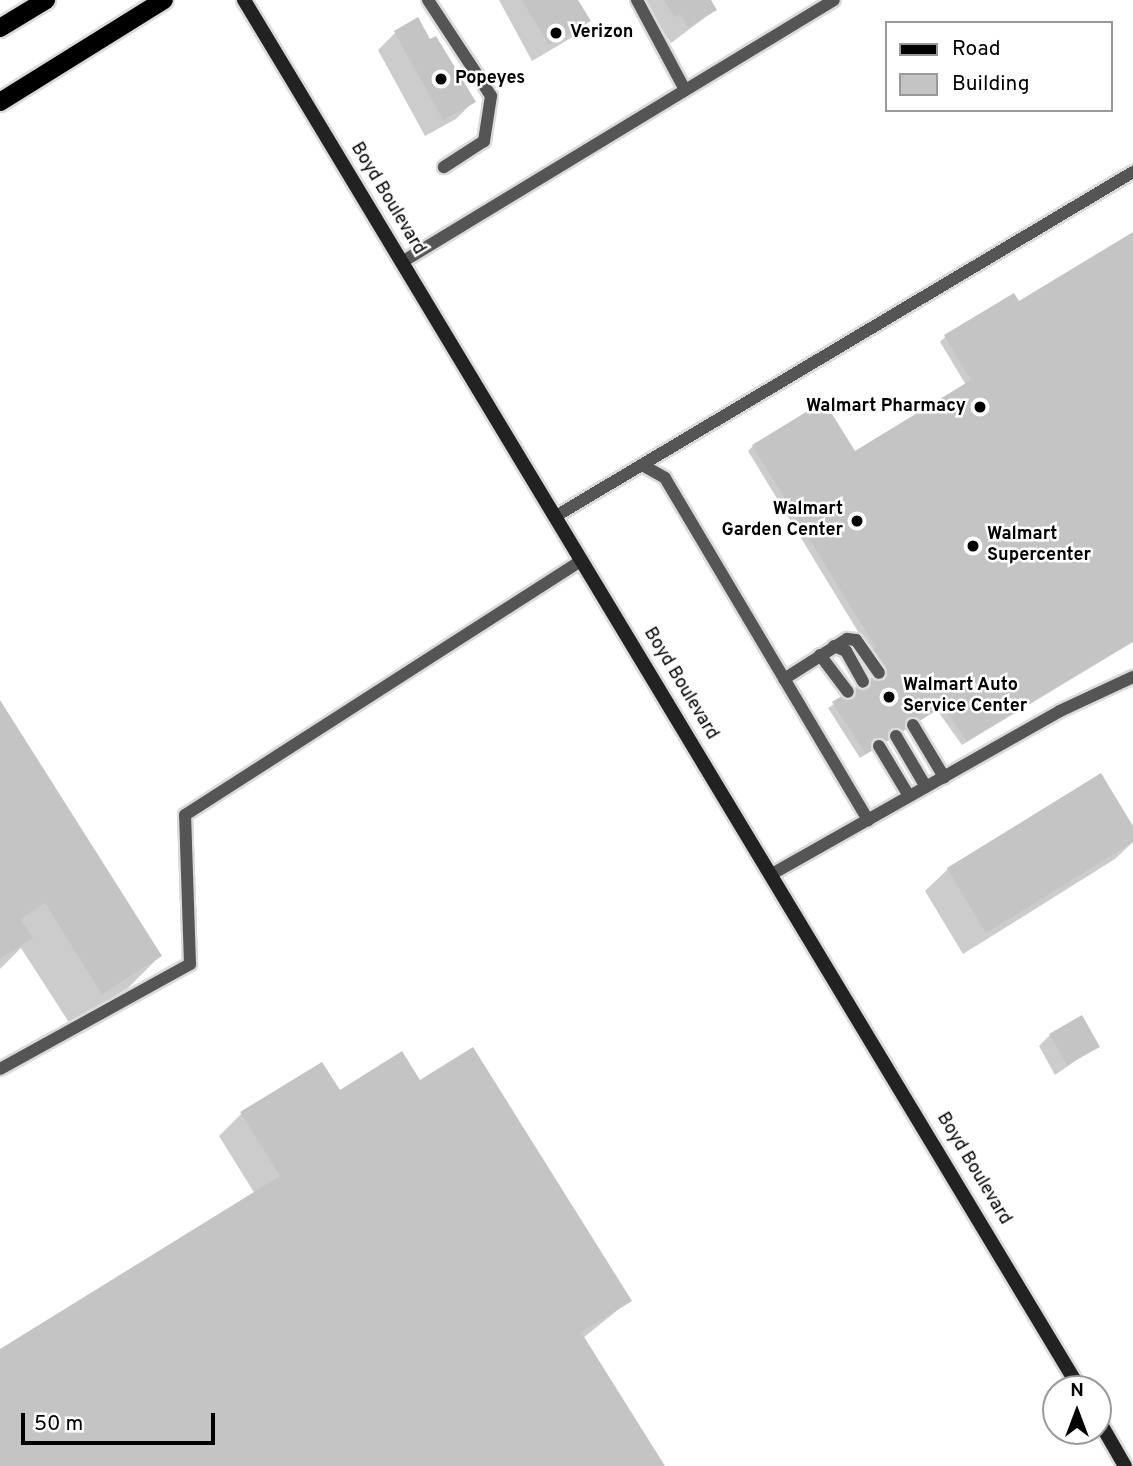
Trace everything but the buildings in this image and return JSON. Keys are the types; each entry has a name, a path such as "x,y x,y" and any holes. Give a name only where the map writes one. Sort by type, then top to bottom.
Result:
{"main road":[{"path":"0,28 46,0"},
{"path":"0,102 164,0"}],"street":[{"name":"Boyd Boulevard","path":"244,0 1072,1375"},
{"path":"1112,1443 1125,1466"}],"lane":[{"path":"428,0 491,96 484,141 444,167"},
{"path":"637,0 685,90"},
{"path":"402,262 834,0"},
{"path":"556,516 1133,172"},
{"path":"642,464 665,478 868,820"},
{"path":"0,1069 190,964 185,815 582,560"},
{"path":"785,679 834,646 856,640 878,673"},
{"path":"834,646 846,651 863,682"},
{"path":"820,655 848,692"},
{"path":"772,874 1060,710 1133,677"},
{"path":"913,725 944,777"},
{"path":"896,736 926,787"},
{"path":"879,746 909,796"}],"place":[{"name":"Verizon","path":"556,33"},
{"name":"Popeyes","path":"441,79"},
{"name":"Walmart Pharmacy","path":"980,407"},
{"name":"Walmart Garden Center","path":"857,521"},
{"name":"Walmart Supercenter","path":"973,546"},
{"name":"Walmart Auto Service Center","path":"889,697"}]}
